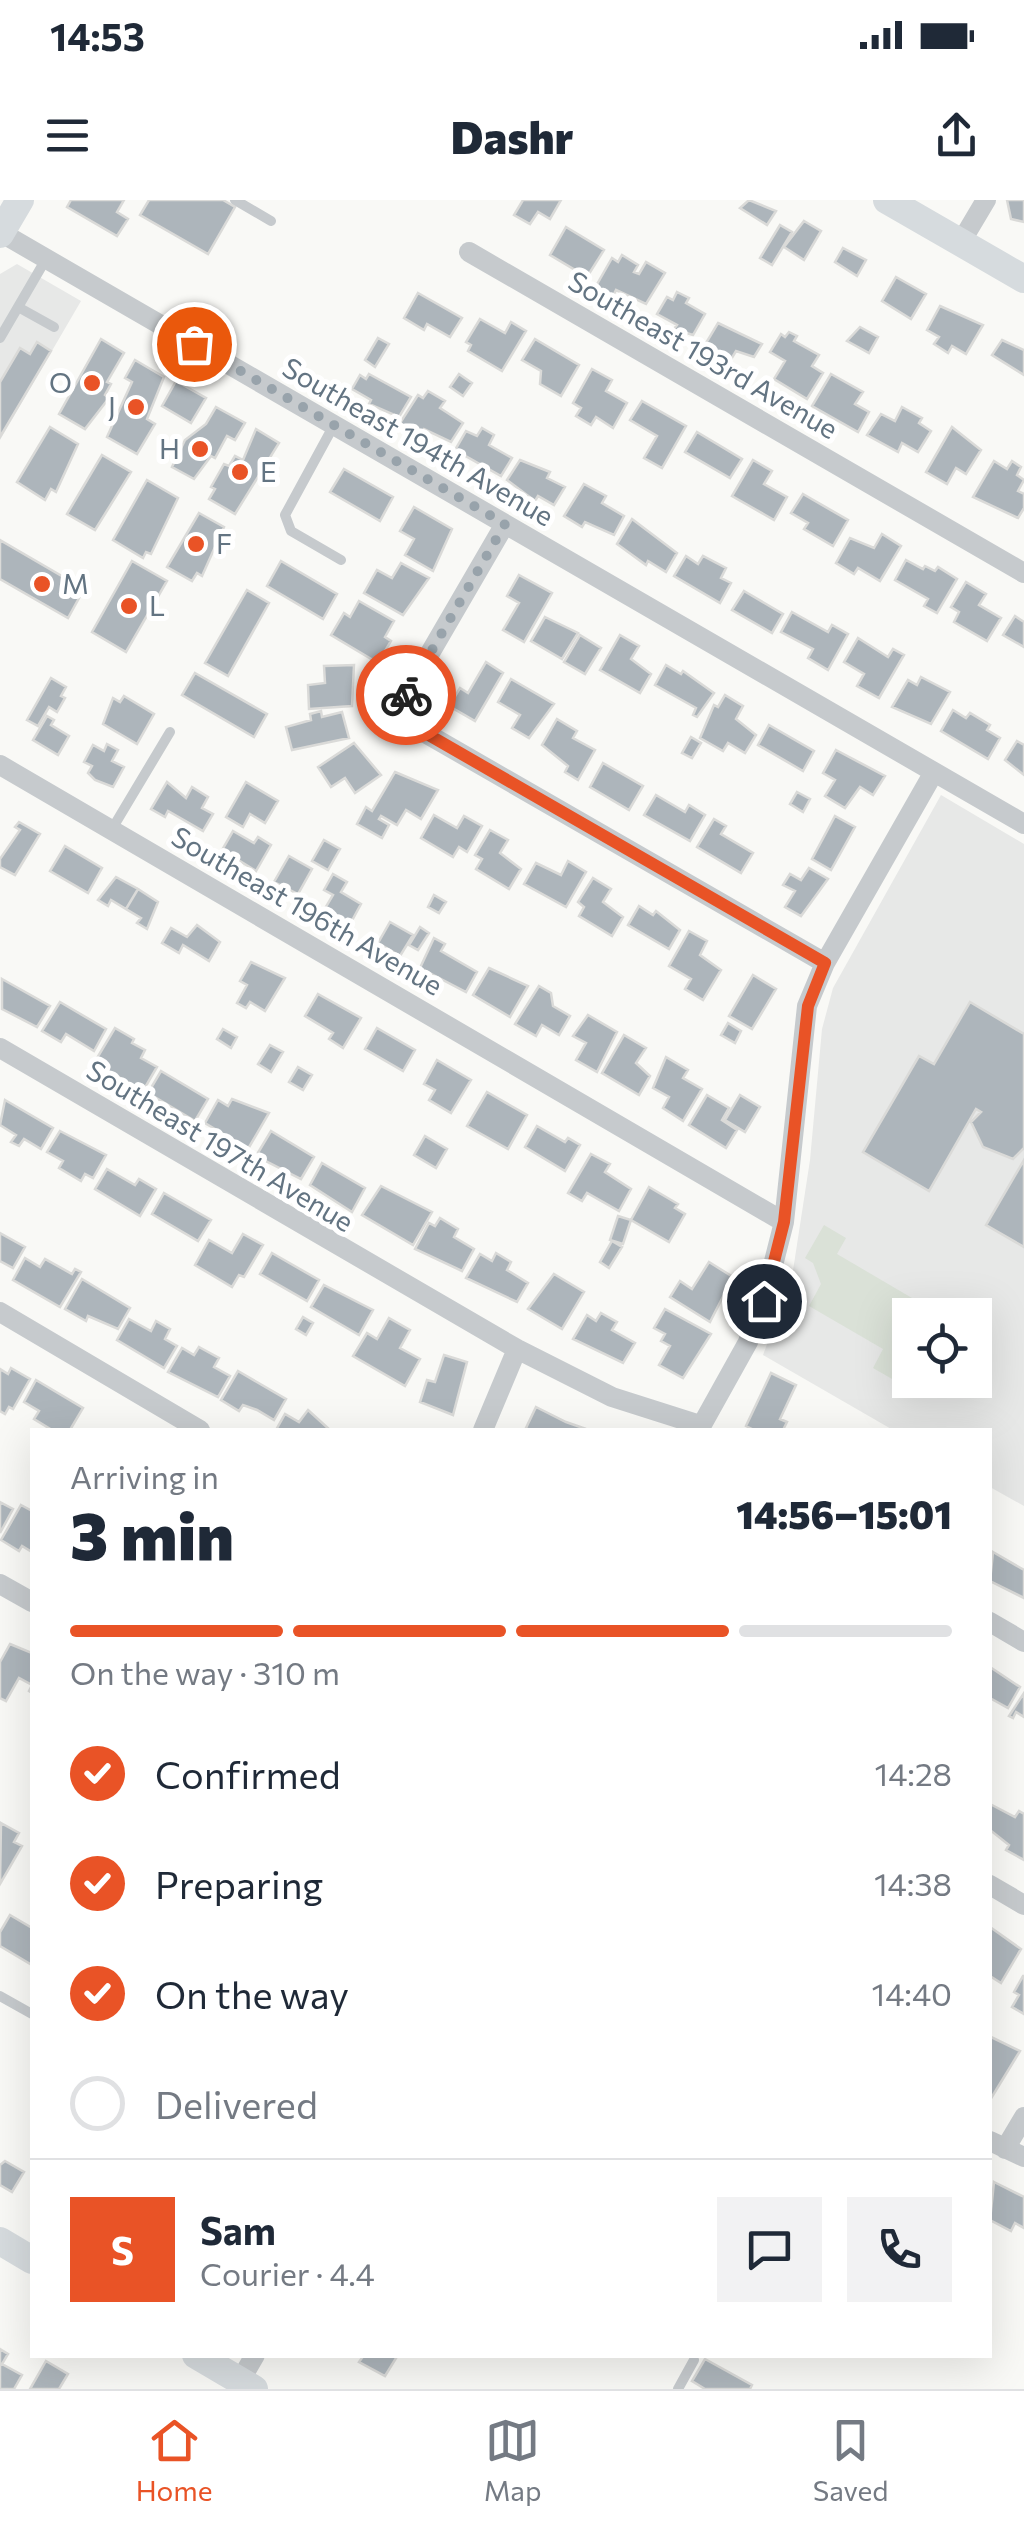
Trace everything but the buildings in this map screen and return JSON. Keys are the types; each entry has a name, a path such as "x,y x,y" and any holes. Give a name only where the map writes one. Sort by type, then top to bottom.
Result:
{"street":[{"path":"0,233 20,200"},
{"path":"888,200 1024,279"},
{"path":"961,242 986,200"},
{"name":"Southeast 194th Avenue","path":"0,233 1024,824"},
{"name":"Southeast 193rd Avenue","path":"470,252 1024,573"},
{"path":"505,524 394,715 825,963"},
{"name":"Southeast 196th Avenue","path":"0,764 784,1222"},
{"path":"700,1428 757,1322 784,1222 808,1006 825,963 934,772"},
{"name":"Southeast 197th Avenue","path":"0,1048 412,1291 612,1397 700,1428"},
{"path":"0,1312 197,1428"},
{"path":"483,1428 517,1348"},
{"path":"0,1584 30,1601"},
{"path":"992,1623 1024,1642"},
{"path":"992,1886 1024,1905"},
{"path":"1006,2149 1024,2116"},
{"path":"0,2241 30,2259"},
{"path":"203,2358 247,2385 253,2358"}],"lane":[{"path":"235,200 270,221"},
{"path":"0,338 46,258"},
{"path":"18,306 54,327"},
{"path":"334,426 285,515 291,531 342,560"},
{"path":"112,829 170,732"},
{"path":"0,1996 30,2013"},
{"path":"678,2389 694,2360"}],"shaded area":[{"path":"17,264 81,301 0,440 0,274"},
{"path":"941,795 1024,844 1024,1506 992,1488 992,1428 890,1428 763,1355 792,1277 810,1160 822,1029 833,988"},
{"path":"824,1225 846,1238 837,1254 912,1298 892,1298 892,1379 873,1368 883,1349 809,1306 821,1284 813,1263 805,1258"}],"way so far":[{"path":"194,344 505,524 406,695"}],"place":[{"name":"O","path":"92,383"},
{"name":"J","path":"136,407"},
{"name":"H","path":"200,449"},
{"name":"E","path":"240,472"},
{"name":"F","path":"196,544"},
{"name":"M","path":"42,584"},
{"name":"L","path":"129,606"}],"route":[{"path":"406,695 394,715 825,963 808,1006 784,1222 764,1301"}]}
